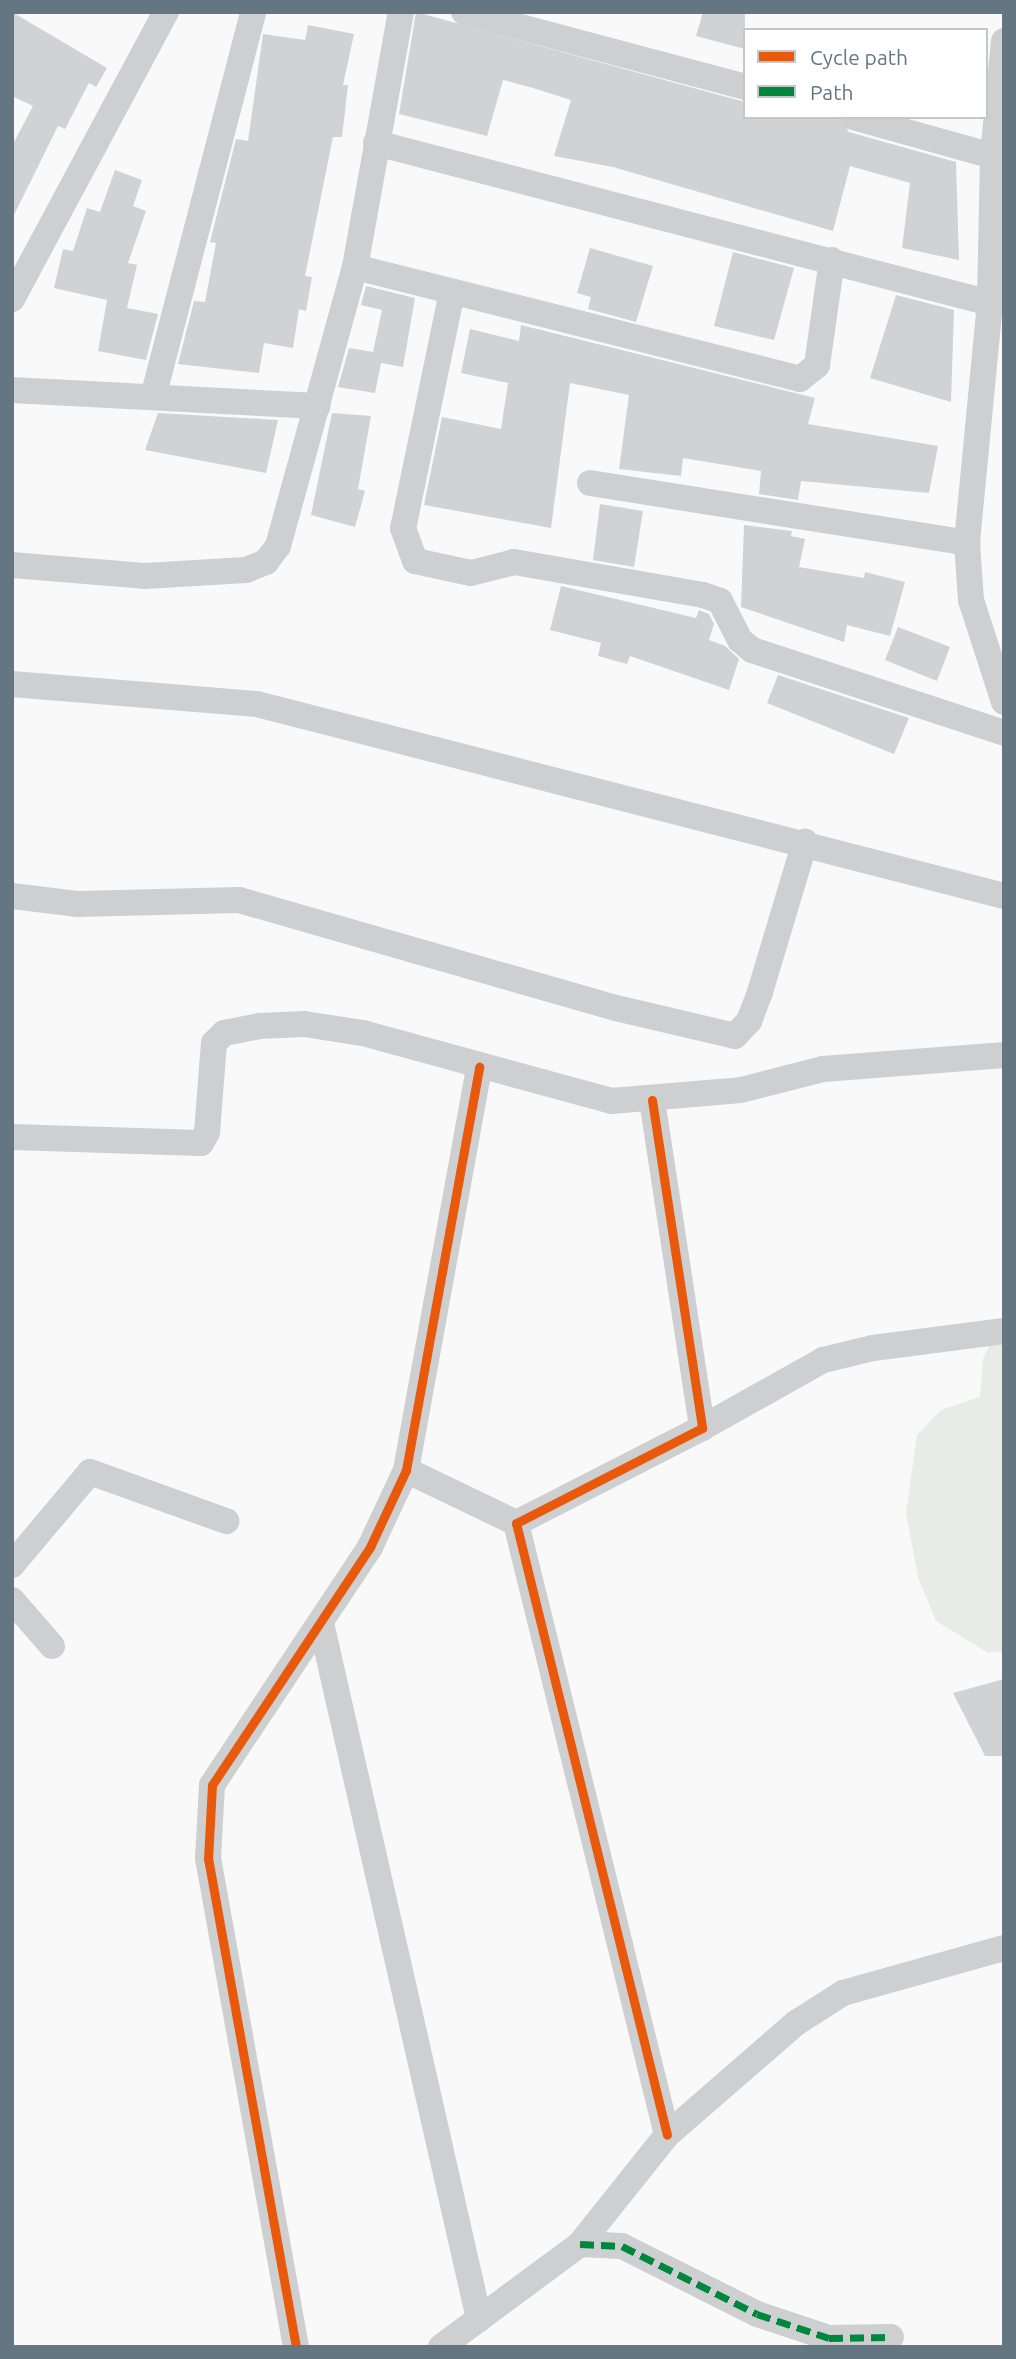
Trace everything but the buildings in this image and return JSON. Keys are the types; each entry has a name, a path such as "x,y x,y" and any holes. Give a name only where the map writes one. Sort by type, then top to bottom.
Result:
{"street":[{"path":"12,299 166,12"},
{"path":"153,397 253,12"},
{"path":"12,565 145,576 246,570 266,562 278,546 355,267 401,12"},
{"path":"464,12 743,87"},
{"path":"1001,688 971,600 967,543 990,303 993,156 1004,41"},
{"path":"860,119 993,156"},
{"path":"376,143 990,303"},
{"path":"355,267 800,379 817,365 832,260"},
{"path":"452,292 403,528 415,561 471,573 514,562 703,595 720,601 740,640 752,650 1004,733"},
{"path":"12,390 318,406"},
{"path":"590,483 967,543"},
{"path":"12,684 257,704 805,842 1004,896"},
{"path":"12,896 77,904 239,900 616,1008 734,1036 749,1021 760,992 805,842"},
{"path":"12,1137 201,1143 207,1132 214,1044 224,1033 259,1026 303,1024 363,1033 479,1067 611,1101 652,1100 741,1090 823,1069 1004,1055"},
{"path":"296,2347 208,1859 212,1785 370,1548 406,1470 479,1067"},
{"path":"652,1100 702,1428"},
{"path":"516,1524 702,1428 823,1360 873,1348 1004,1331"},
{"path":"406,1470 516,1524 667,2134"},
{"path":"12,1565 90,1472 226,1521"},
{"path":"12,1600 52,1646"},
{"path":"321,1623 479,2319"},
{"path":"441,2347 580,2244 667,2134 796,2022 843,1993 1004,1948"},
{"path":"580,2244 622,2246 757,2314 829,2338 891,2337"}],"shaded area":[{"path":"1004,1340 1004,1651 988,1653 936,1621 918,1577 906,1513 917,1435 941,1410 980,1397 983,1359 991,1342"}],"marked path":[{"path":"580,2244 622,2246 757,2314 829,2338 891,2337"}],"cycle path":[{"path":"296,2347 208,1859 212,1785 370,1547 406,1470 479,1067"},
{"path":"652,1100 702,1428 516,1523 667,2135"}]}
